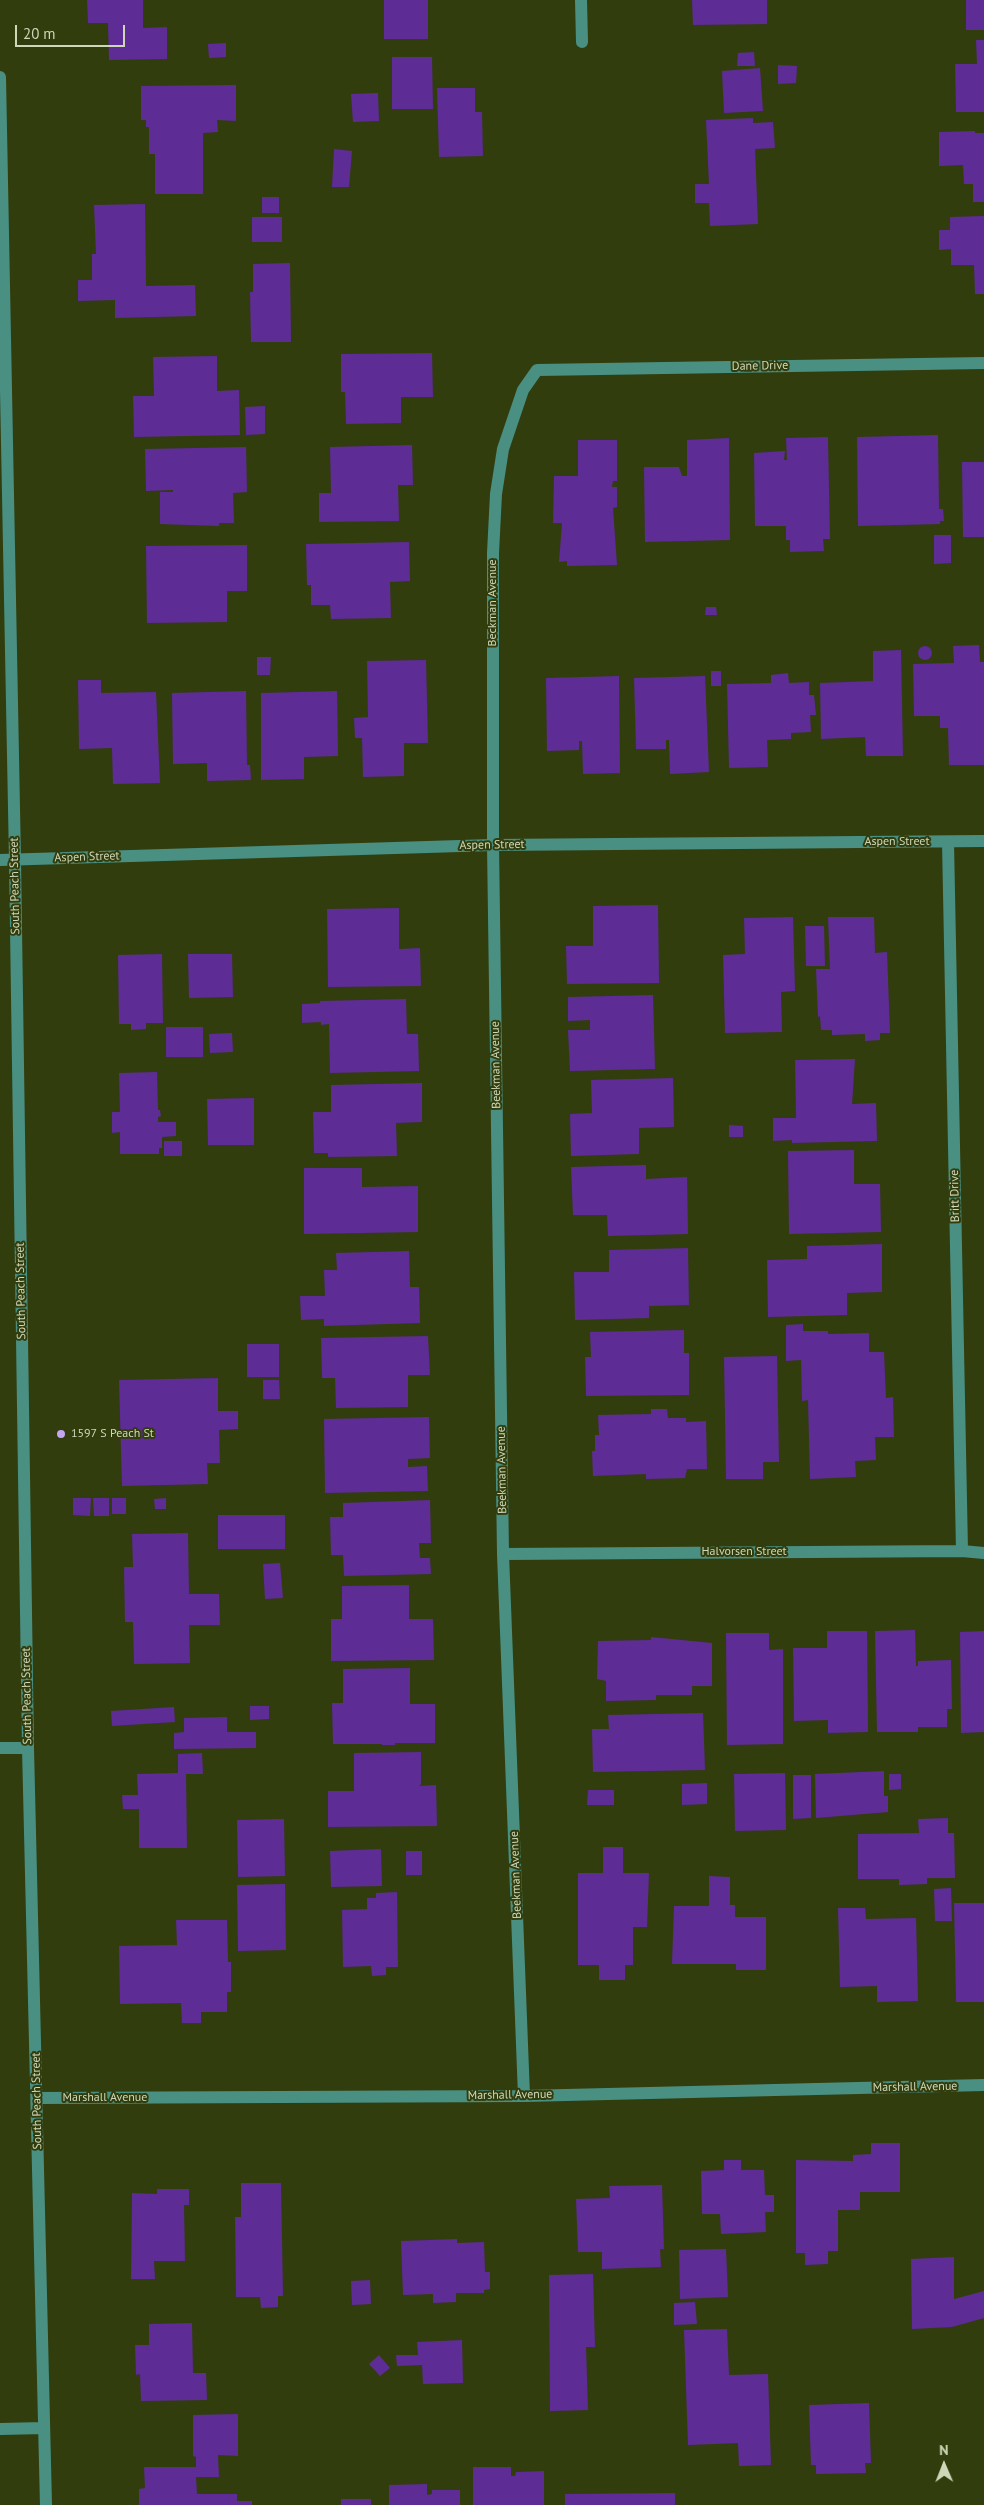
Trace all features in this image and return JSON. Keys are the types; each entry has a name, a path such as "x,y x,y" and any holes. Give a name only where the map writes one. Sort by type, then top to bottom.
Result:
{"street":[{"path":"581,0 582,42"},
{"name":"South Peach Street","path":"0,77 2,266 15,860 28,1748 46,2505"},
{"name":"Dane Drive","path":"536,370 984,362"},
{"name":"Beckman Avenue","path":"493,845 493,553 496,494 503,449 523,390 536,370"},
{"name":"Aspen Street","path":"0,860 493,845 984,841"},
{"name":"Britt Drive","path":"948,842 962,1551"},
{"name":"Beekman Avenue","path":"493,845 503,1554 524,2096"},
{"name":"Halvorsen Street","path":"503,1554 962,1551 984,1553"},
{"path":"0,1748 28,1748"},
{"name":"Marshall Avenue","path":"37,2098 524,2096 984,2085"},
{"path":"0,2429 44,2428"}],"building":[{"path":"87,0 143,0 143,28 167,27 167,59 109,60 108,23 88,23"},
{"path":"384,0 428,0 428,39 384,39"},
{"path":"692,0 767,0 767,24 693,25"},
{"path":"966,0 984,0 984,30 966,30"},
{"path":"976,40 984,40 984,112 956,112 955,64 977,64"},
{"path":"226,43 226,57 209,58 208,44"},
{"path":"754,52 755,66 737,66 738,53"},
{"path":"392,57 432,57 433,109 392,109"},
{"path":"778,65 797,66 796,83 778,84"},
{"path":"760,68 763,111 724,113 722,71"},
{"path":"236,85 236,121 217,120 218,132 203,133 203,194 155,194 155,154 149,154 149,127 146,127 146,120 141,120 141,86"},
{"path":"437,88 475,88 475,112 482,112 483,156 439,157"},
{"path":"378,93 379,121 353,122 351,94"},
{"path":"753,118 753,123 773,122 775,148 755,149 758,224 710,226 709,203 695,203 695,184 709,184 706,120"},
{"path":"975,131 975,133 984,133 984,202 973,202 973,184 964,184 963,165 939,166 939,132"},
{"path":"334,149 352,151 349,187 332,187"},
{"path":"262,197 279,197 279,213 262,213"},
{"path":"145,204 146,286 195,285 196,316 115,318 115,300 78,301 78,280 92,280 92,254 96,254 94,205"},
{"path":"984,216 984,294 975,294 974,265 951,265 951,249 939,250 939,230 950,230 950,217"},
{"path":"252,217 282,217 282,242 252,242"},
{"path":"290,263 291,342 251,342 250,292 253,292 253,264"},
{"path":"432,353 433,397 401,397 401,423 346,424 345,392 341,392 341,354"},
{"path":"217,356 217,391 239,390 240,435 134,437 133,396 154,396 153,357"},
{"path":"265,406 265,434 246,435 245,407"},
{"path":"938,435 939,509 943,509 944,521 940,521 940,524 858,526 857,437"},
{"path":"828,437 830,539 823,539 824,551 790,552 790,540 786,540 786,526 755,526 754,453 785,451 784,460 787,460 786,438"},
{"path":"729,438 730,540 645,542 644,467 679,467 682,476 687,476 687,440"},
{"path":"578,440 617,440 617,481 613,481 612,487 617,487 617,507 613,508 617,565 567,566 567,561 559,562 562,523 553,523 554,476 578,476"},
{"path":"412,445 413,485 398,485 399,521 319,522 319,493 331,493 330,447"},
{"path":"246,447 247,492 233,493 234,523 219,523 219,526 160,524 160,492 173,492 173,490 146,491 145,449"},
{"path":"962,462 984,462 984,537 963,537"},
{"path":"934,535 951,535 951,563 934,564"},
{"path":"409,542 410,581 390,582 391,618 331,619 330,605 311,605 311,585 307,585 306,544"},
{"path":"247,545 247,591 227,591 227,622 147,623 146,546"},
{"path":"706,607 716,607 717,615 705,615"},
{"path":"979,645 980,662 984,662 984,765 949,765 948,728 940,728 940,716 914,716 913,664 954,663 953,646"},
{"path":"925,646 930,648 932,653 930,658 925,660 920,658 918,653 920,648"},
{"path":"901,650 903,756 866,756 865,737 821,739 820,683 873,681 873,651"},
{"path":"257,657 271,657 270,675 257,675"},
{"path":"426,660 428,743 404,743 404,776 363,777 362,738 355,738 354,718 368,717 367,661"},
{"path":"711,671 721,671 721,686 711,686"},
{"path":"788,673 789,683 809,682 809,695 814,695 816,715 810,715 811,732 791,733 791,739 767,740 768,767 729,768 727,684 771,683 771,675"},
{"path":"619,676 620,773 583,774 582,741 579,741 579,750 547,751 546,678"},
{"path":"705,676 709,772 670,774 669,740 666,740 666,749 636,749 634,678"},
{"path":"78,680 101,680 101,693 156,692 160,783 113,784 112,748 79,749"},
{"path":"246,691 247,765 250,765 251,780 207,781 207,763 173,764 172,693"},
{"path":"337,691 338,756 304,757 304,779 261,780 261,693"},
{"path":"658,905 659,983 567,984 566,946 593,946 593,906"},
{"path":"399,908 399,949 420,948 421,986 328,987 327,909"},
{"path":"793,917 795,991 781,992 782,1032 725,1033 723,955 745,954 744,918"},
{"path":"828,917 874,917 875,953 887,952 890,1033 880,1033 880,1040 865,1041 865,1034 832,1035 832,1030 821,1030 820,1016 818,1017 816,969 830,969"},
{"path":"805,926 824,926 825,966 806,966"},
{"path":"162,954 163,1023 146,1023 146,1029 131,1030 131,1024 119,1024 118,955"},
{"path":"188,954 232,954 233,997 189,998"},
{"path":"653,995 655,1069 570,1071 568,1030 590,1030 590,1020 568,1021 568,997"},
{"path":"406,999 407,1034 418,1034 419,1071 330,1073 329,1024 321,1025 321,1022 302,1023 302,1004 320,1003 320,1001"},
{"path":"166,1027 203,1027 203,1057 166,1057"},
{"path":"232,1033 233,1052 210,1053 209,1034"},
{"path":"855,1059 852,1104 876,1103 877,1141 792,1143 792,1140 773,1141 773,1118 796,1118 795,1060"},
{"path":"157,1072 158,1110 160,1110 161,1116 158,1117 158,1122 176,1122 176,1136 162,1137 162,1148 159,1148 159,1154 120,1154 120,1132 112,1133 112,1112 120,1112 119,1073"},
{"path":"673,1078 674,1127 639,1128 639,1154 571,1156 570,1114 592,1113 591,1080"},
{"path":"422,1083 422,1122 396,1123 397,1156 328,1157 328,1153 314,1153 313,1112 331,1112 331,1085"},
{"path":"254,1098 254,1145 208,1145 207,1099"},
{"path":"729,1125 743,1126 743,1137 729,1137"},
{"path":"164,1141 182,1141 182,1156 164,1156"},
{"path":"854,1150 854,1184 880,1184 881,1232 789,1234 788,1151"},
{"path":"646,1165 646,1179 687,1177 688,1234 608,1236 607,1215 573,1215 571,1167"},
{"path":"304,1168 362,1168 362,1187 418,1186 418,1232 304,1234"},
{"path":"882,1244 882,1292 847,1293 847,1315 768,1317 767,1260 807,1259 807,1246"},
{"path":"688,1248 689,1305 649,1306 649,1318 575,1320 574,1272 609,1272 609,1250"},
{"path":"409,1251 410,1287 419,1287 420,1323 324,1326 324,1319 301,1320 300,1296 325,1296 324,1270 337,1270 336,1253"},
{"path":"803,1324 803,1331 828,1331 828,1334 869,1333 869,1352 884,1352 886,1398 893,1397 894,1437 875,1437 876,1460 855,1461 856,1477 810,1479 808,1400 802,1401 801,1360 786,1361 786,1325"},
{"path":"684,1330 684,1353 689,1353 689,1395 586,1396 585,1357 591,1357 590,1332"},
{"path":"428,1336 430,1375 408,1375 408,1407 336,1408 335,1378 322,1378 321,1338"},
{"path":"247,1344 279,1344 279,1377 247,1377"},
{"path":"777,1356 779,1462 763,1462 763,1479 726,1479 724,1357"},
{"path":"218,1378 218,1411 238,1411 238,1429 219,1430 220,1463 207,1463 208,1484 122,1486 119,1380"},
{"path":"263,1380 279,1380 280,1399 263,1399"},
{"path":"651,1409 667,1409 668,1418 686,1418 686,1422 706,1421 707,1469 687,1469 685,1478 646,1479 646,1474 593,1476 592,1451 595,1451 595,1435 599,1435 598,1415 651,1414"},
{"path":"429,1417 430,1458 408,1459 408,1467 427,1466 428,1491 325,1493 324,1419"},
{"path":"73,1498 91,1498 90,1516 73,1515"},
{"path":"93,1498 109,1498 109,1516 94,1516"},
{"path":"112,1498 126,1498 126,1514 112,1514"},
{"path":"166,1498 166,1509 155,1509 154,1499"},
{"path":"430,1500 431,1543 419,1543 420,1558 430,1558 431,1574 344,1576 343,1555 331,1555 330,1517 343,1517 343,1503"},
{"path":"218,1515 285,1515 285,1549 218,1549"},
{"path":"188,1533 189,1594 219,1594 220,1625 189,1625 190,1663 134,1664 133,1622 125,1622 124,1567 133,1567 132,1534"},
{"path":"280,1563 283,1598 265,1599 263,1564"},
{"path":"409,1585 409,1619 433,1619 434,1660 331,1661 331,1619 342,1619 342,1586"},
{"path":"915,1630 916,1666 918,1666 918,1661 951,1660 952,1709 947,1709 947,1727 918,1727 918,1732 877,1732 875,1631"},
{"path":"827,1631 867,1631 868,1732 828,1733 828,1720 794,1721 793,1648 827,1648"},
{"path":"984,1631 984,1732 961,1733 960,1632"},
{"path":"726,1633 769,1633 769,1650 783,1649 783,1744 727,1745"},
{"path":"651,1637 712,1643 712,1686 692,1686 692,1695 656,1695 656,1700 606,1701 606,1681 597,1679 598,1641 651,1640"},
{"path":"410,1668 410,1704 435,1704 435,1743 395,1743 395,1745 333,1744 332,1703 343,1703 343,1669"},
{"path":"250,1706 269,1706 269,1719 250,1720"},
{"path":"174,1707 175,1722 112,1726 111,1711"},
{"path":"703,1713 705,1770 593,1772 592,1729 609,1729 608,1715"},
{"path":"227,1717 227,1732 256,1732 256,1748 174,1749 174,1733 184,1732 184,1718"},
{"path":"421,1752 421,1784 419,1786 436,1785 437,1826 328,1827 328,1791 354,1791 354,1753"},
{"path":"202,1753 203,1774 186,1774 187,1848 139,1848 139,1809 123,1809 122,1795 138,1795 137,1774 178,1773 178,1754"},
{"path":"884,1771 884,1796 888,1796 888,1812 816,1818 815,1774"},
{"path":"785,1773 786,1830 735,1831 734,1774"},
{"path":"889,1774 901,1774 901,1789 889,1790"},
{"path":"793,1775 811,1775 811,1818 793,1819"},
{"path":"707,1783 707,1804 682,1805 682,1784"},
{"path":"588,1790 614,1790 614,1805 587,1805"},
{"path":"948,1818 948,1833 954,1833 955,1878 927,1878 927,1884 899,1885 899,1879 858,1879 858,1834 919,1833 918,1819"},
{"path":"284,1819 285,1876 238,1877 237,1820"},
{"path":"603,1847 623,1847 623,1873 649,1873 647,1927 633,1927 633,1965 625,1965 625,1980 599,1980 599,1965 578,1965 578,1873 603,1873"},
{"path":"381,1849 382,1886 331,1887 330,1851"},
{"path":"406,1851 422,1851 422,1875 406,1875"},
{"path":"709,1876 730,1877 730,1905 735,1905 735,1917 766,1917 766,1970 736,1970 736,1964 672,1964 674,1906 709,1906"},
{"path":"285,1884 286,1950 238,1951 237,1885"},
{"path":"951,1888 952,1921 935,1921 934,1889"},
{"path":"397,1892 398,1967 386,1967 386,1975 372,1976 371,1966 343,1967 342,1910 367,1909 367,1898 376,1898 376,1893"},
{"path":"954,1903 984,1903 984,2002 956,2002"},
{"path":"838,1908 865,1908 866,1919 916,1918 918,2001 877,2002 877,1986 840,1987"},
{"path":"176,1920 227,1920 228,1962 231,1962 231,1992 227,1992 227,2012 201,2012 201,2023 182,2023 181,2003 120,2004 119,1946 177,1945"},
{"path":"871,2143 900,2143 900,2192 860,2192 860,2210 838,2210 838,2251 828,2251 828,2264 805,2265 805,2253 796,2253 796,2160 853,2161 853,2155 871,2154"},
{"path":"724,2160 741,2160 741,2170 764,2170 765,2195 774,2195 774,2212 765,2212 766,2232 721,2234 720,2214 702,2214 701,2171 724,2170"},
{"path":"241,2183 281,2183 283,2296 278,2296 278,2307 261,2308 260,2297 236,2297 235,2217 241,2217"},
{"path":"662,2185 664,2249 660,2249 661,2267 602,2269 602,2252 578,2252 576,2199 610,2198 609,2186"},
{"path":"157,2189 189,2189 189,2205 184,2205 185,2261 154,2261 155,2279 131,2279 132,2193 157,2194"},
{"path":"457,2239 457,2243 484,2242 485,2272 490,2272 490,2289 484,2290 484,2293 456,2293 456,2302 433,2303 433,2294 403,2295 401,2241"},
{"path":"726,2249 728,2297 680,2299 679,2250"},
{"path":"954,2257 954,2299 984,2291 984,2318 952,2327 912,2329 911,2259"},
{"path":"593,2274 595,2347 586,2347 588,2410 550,2411 549,2275"},
{"path":"370,2280 371,2304 352,2305 351,2281"},
{"path":"695,2302 697,2324 674,2325 674,2303"},
{"path":"192,2323 193,2373 206,2373 207,2400 141,2401 140,2374 136,2375 135,2345 149,2345 149,2324"},
{"path":"727,2329 729,2375 768,2374 771,2465 739,2466 738,2443 688,2445 684,2330"},
{"path":"462,2340 463,2383 423,2384 422,2365 397,2366 396,2355 418,2355 417,2342"},
{"path":"379,2355 390,2368 380,2376 369,2364"},
{"path":"869,2403 871,2463 865,2463 866,2473 816,2474 816,2465 811,2465 809,2405"},
{"path":"238,2414 238,2456 218,2455 219,2477 196,2477 197,2494 237,2494 237,2501 252,2501 252,2505 139,2505 139,2489 145,2488 144,2467 196,2467 196,2457 193,2456 193,2415"},
{"path":"473,2467 511,2467 511,2476 515,2476 516,2472 544,2471 544,2505 473,2505"},
{"path":"427,2484 427,2495 432,2494 432,2490 460,2490 460,2505 389,2505 389,2485"},
{"path":"675,2493 675,2505 565,2505 565,2494"},
{"path":"341,2499 371,2499 371,2505 341,2505"}],"place":[{"name":"1597 S Peach St","path":"61,1434"}]}
